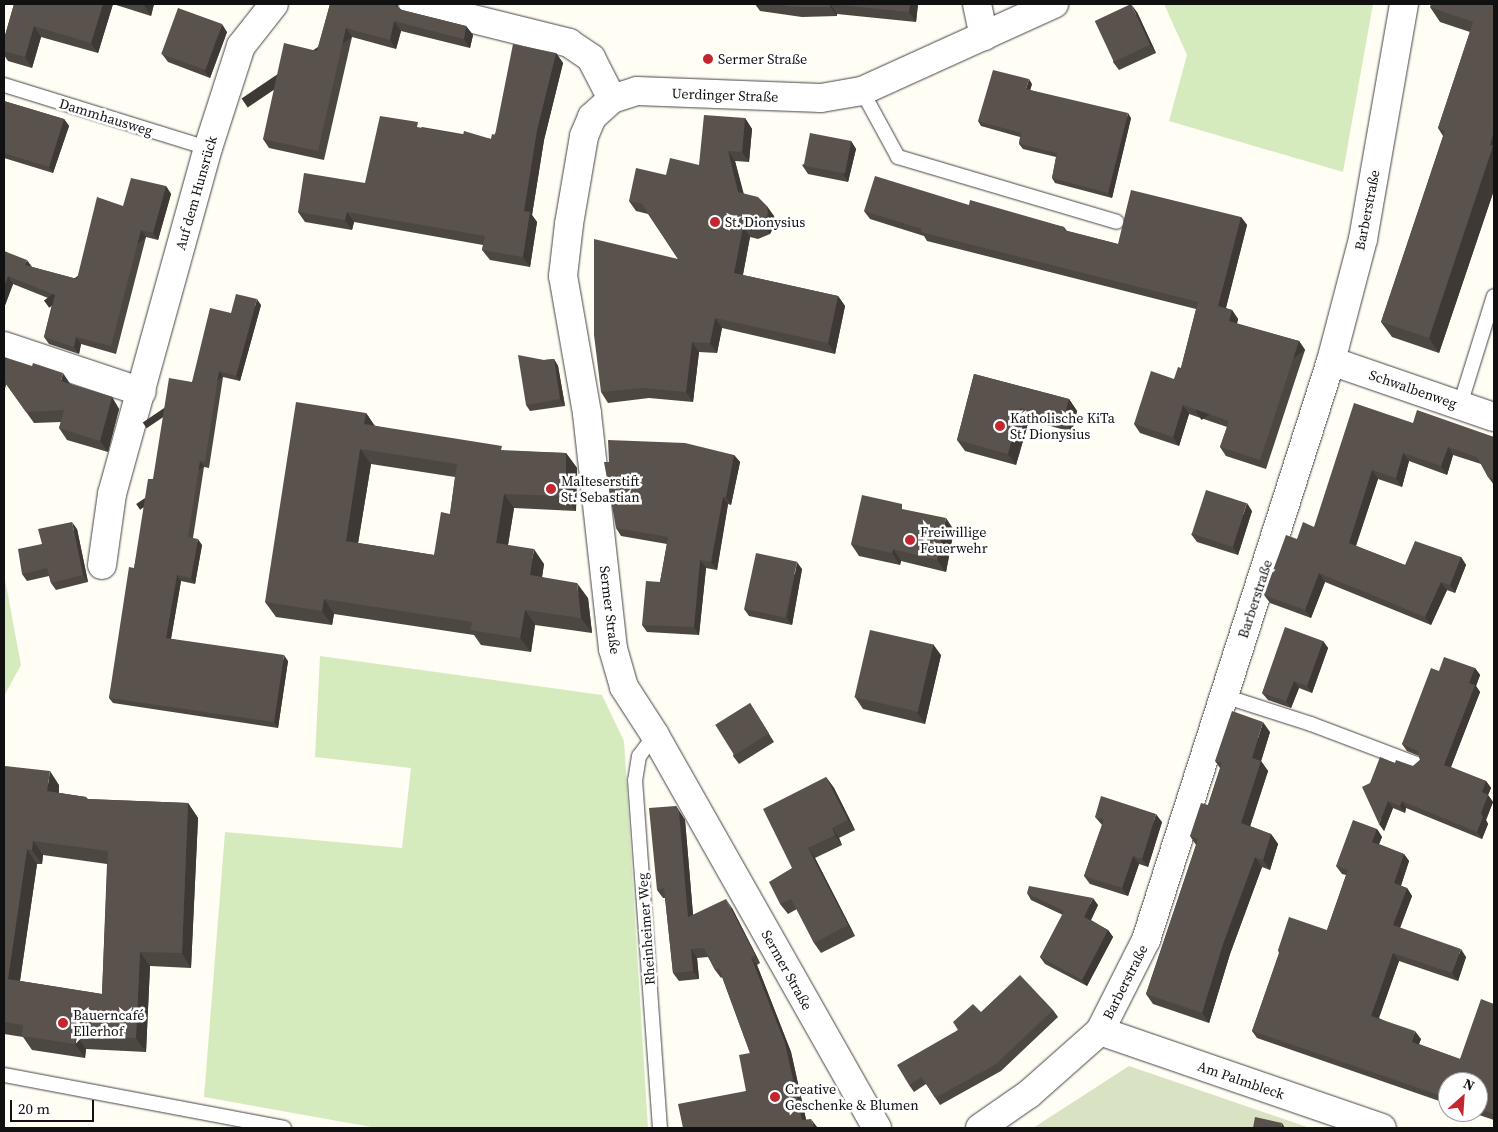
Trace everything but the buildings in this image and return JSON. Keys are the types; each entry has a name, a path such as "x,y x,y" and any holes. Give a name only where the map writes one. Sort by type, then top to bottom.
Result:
{"street":[{"name":"Auf dem Hunsrück","path":"102,565 112,494 142,392 208,148 241,46 274,4"},
{"path":"413,4 569,43 591,58 612,99"},
{"path":"977,4 984,36"},
{"name":"Uerdinger Straße","path":"612,99 636,91 821,98 862,91 1054,4"},
{"name":"Barberstraße","path":"980,1128 1029,1094 1100,1032 1146,940 1331,361 1363,239 1404,4"},
{"name":"Sermer Straße","path":"612,99 592,117 584,136 569,224 563,276 587,413 613,649 624,687 655,735 877,1128"},
{"path":"4,346 142,392"},
{"name":"Schwalbenweg","path":"1331,361 1494,417"},
{"name":"Am Palmbleck","path":"1100,1032 1382,1128"}],"lane":[{"name":"Dammhausweg","path":"4,85 208,148"},
{"path":"862,91 898,157 1117,222"},
{"path":"1460,405 1494,296"},
{"path":"1224,696 1311,724 1417,764"},
{"name":"Rheinheimer Weg","path":"655,735 639,756 635,780 660,1128"},
{"path":"4,1075 284,1128"}],"green space":[{"path":"1164,4 1373,4 1343,172 1169,121 1187,55"},
{"path":"4,574 21,665 4,696"},
{"path":"320,656 602,695 624,741 648,1128 377,1128 204,1097 225,832 402,848 411,768 315,757"},
{"path":"1129,1066 1310,1128 1033,1128"}],"place":[{"name":"Sermer Straße","path":"708,59"},
{"name":"St. Dionysius","path":"715,222"},
{"name":"Katholische KiTa St. Dionysius","path":"1000,426"},
{"name":"Malteserstift St. Sebastian","path":"551,489"},
{"name":"Freiwillige Feuerwehr","path":"910,540"},
{"name":"Bauerncafé Ellerhof","path":"63,1023"},
{"name":"Creative Geschenke & Blumen","path":"775,1097"}]}
